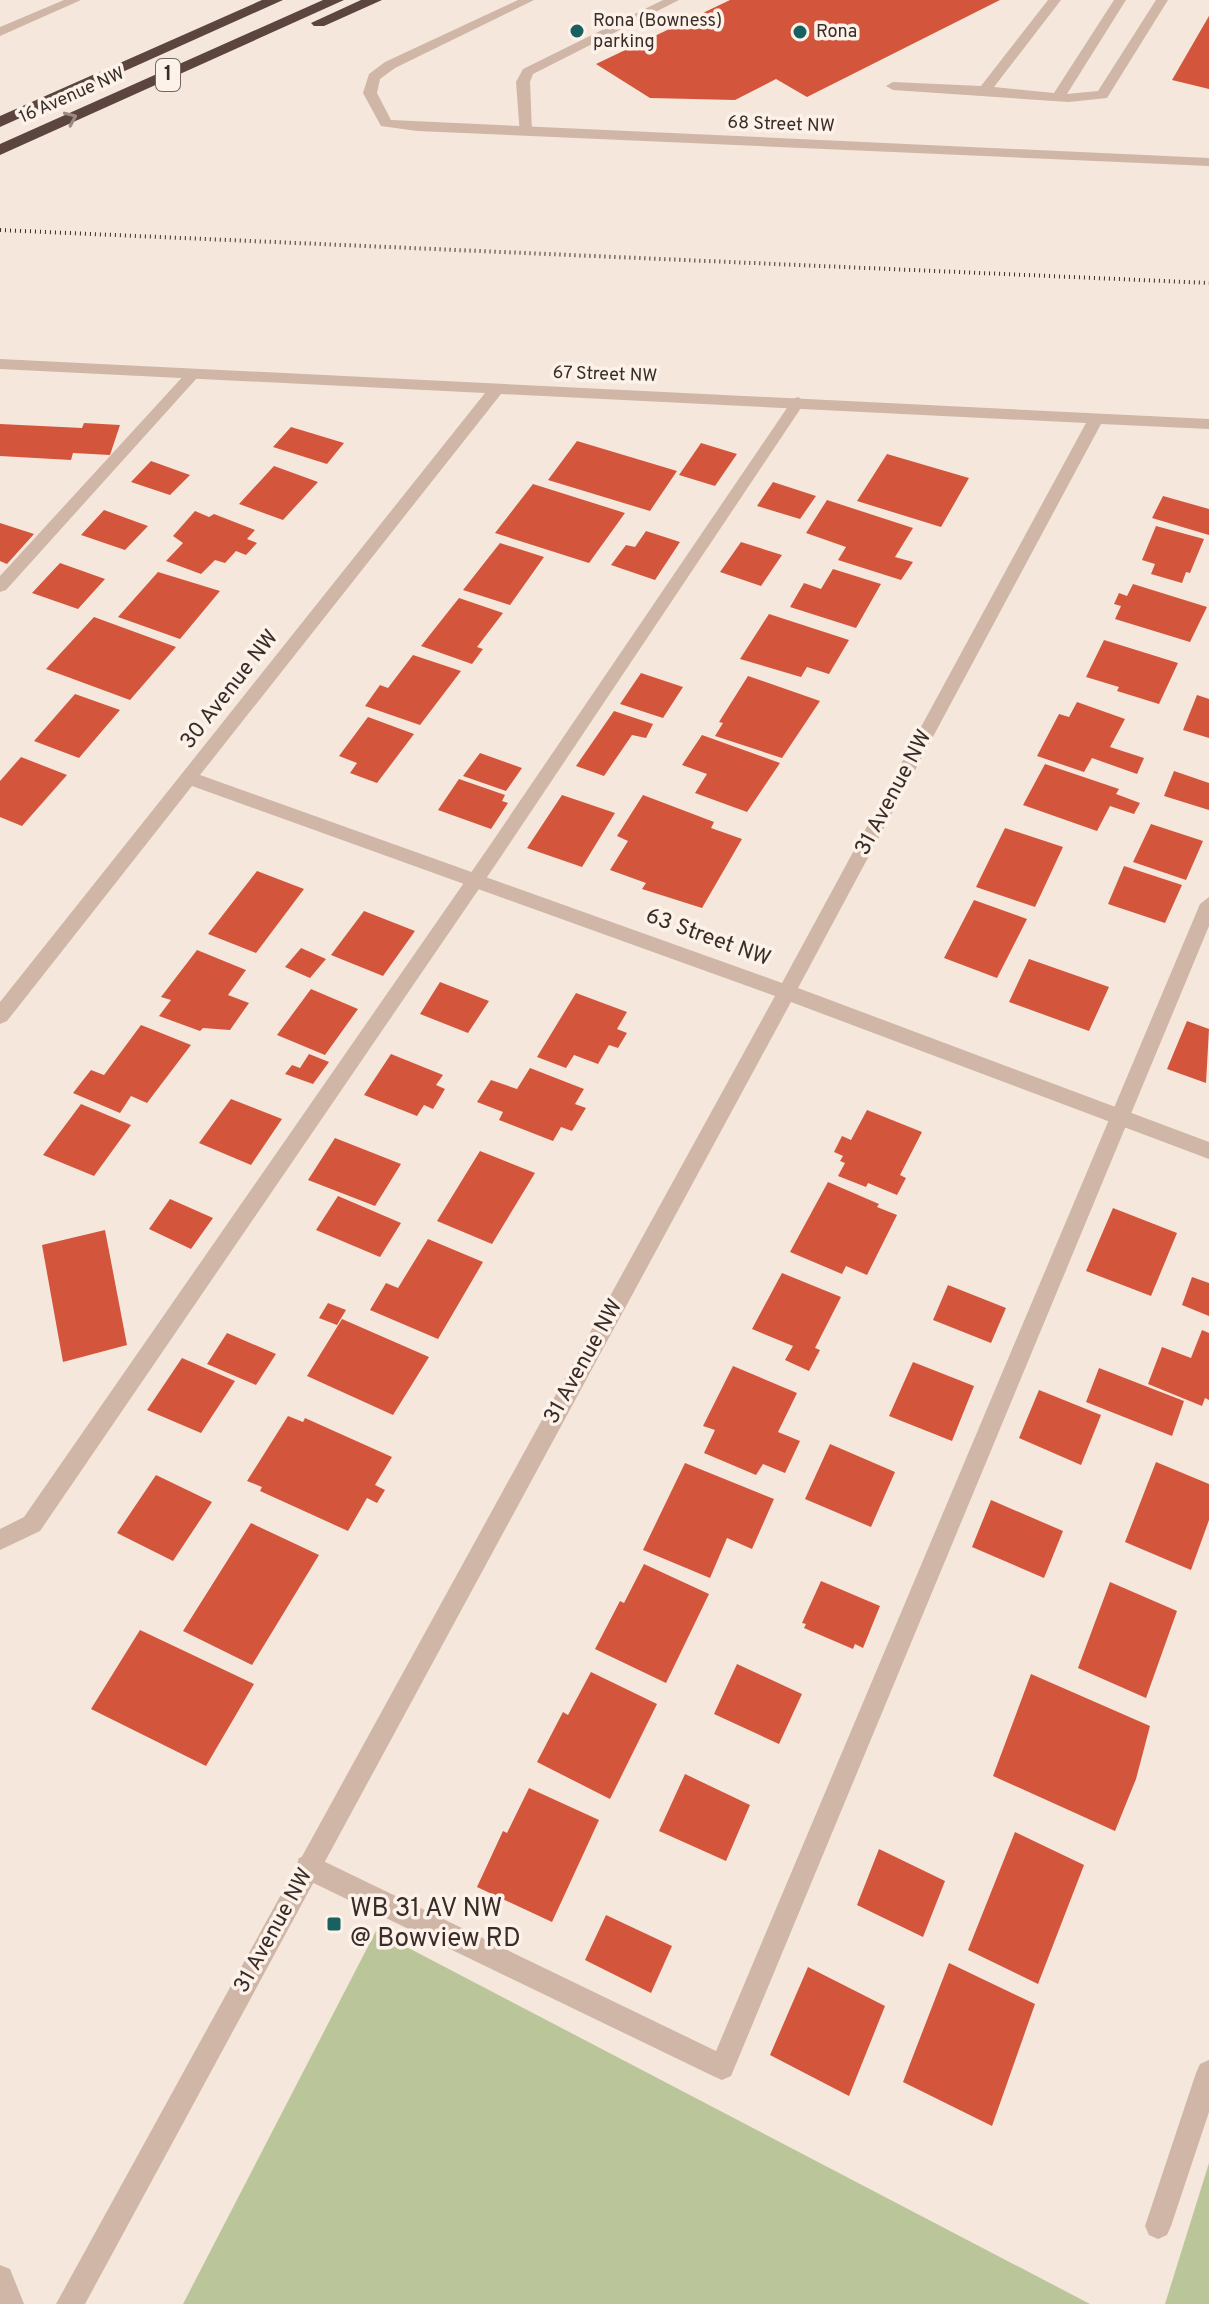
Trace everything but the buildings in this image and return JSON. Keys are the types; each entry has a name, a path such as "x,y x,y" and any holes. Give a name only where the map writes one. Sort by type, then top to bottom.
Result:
{"highway":[{"path":"5,120 246,0"},
{"name":"16 Avenue NW","path":"5,120 275,0"},
{"name":"16 Avenue NW","path":"0,150 336,0"},
{"path":"195,63 328,21 374,0"}],"street":[{"path":"0,32 75,0"},
{"name":"68 Street NW","path":"528,0 390,65 374,77 370,93 386,123 525,132 1209,162"},
{"path":"525,132 523,82 528,72 673,0"},
{"path":"985,90 1055,0"},
{"path":"1058,97 1120,0"},
{"path":"893,86 1058,97 1102,95 1162,0"},
{"name":"67 Street NW","path":"0,364 495,391 798,402 1209,424"},
{"path":"0,586 192,375"},
{"name":"30 Avenue NW","path":"0,1016 495,391"},
{"path":"0,1540 32,1524 476,879 798,402"},
{"name":"31 Avenue NW","path":"70,2304 787,992 1096,419"},
{"name":"63 Street NW","path":"189,778 787,992 1209,1151"},
{"path":"308,1867 722,2067 1209,904"},
{"path":"1158,2226 1209,2073"},
{"path":"0,2279 10,2304"}],"green space":[{"path":"376,1931 1090,2304 183,2304"},
{"path":"1209,2163 1209,2304 1165,2304"}],"railway":[{"path":"0,230 1209,283"}],"place":[{"name":"Rona (Bowness) parking","path":"577,31"},
{"name":"Rona","path":"800,32"},
{"name":"WB 31 AV NW @ Bowview RD","path":"334,1924"}]}
